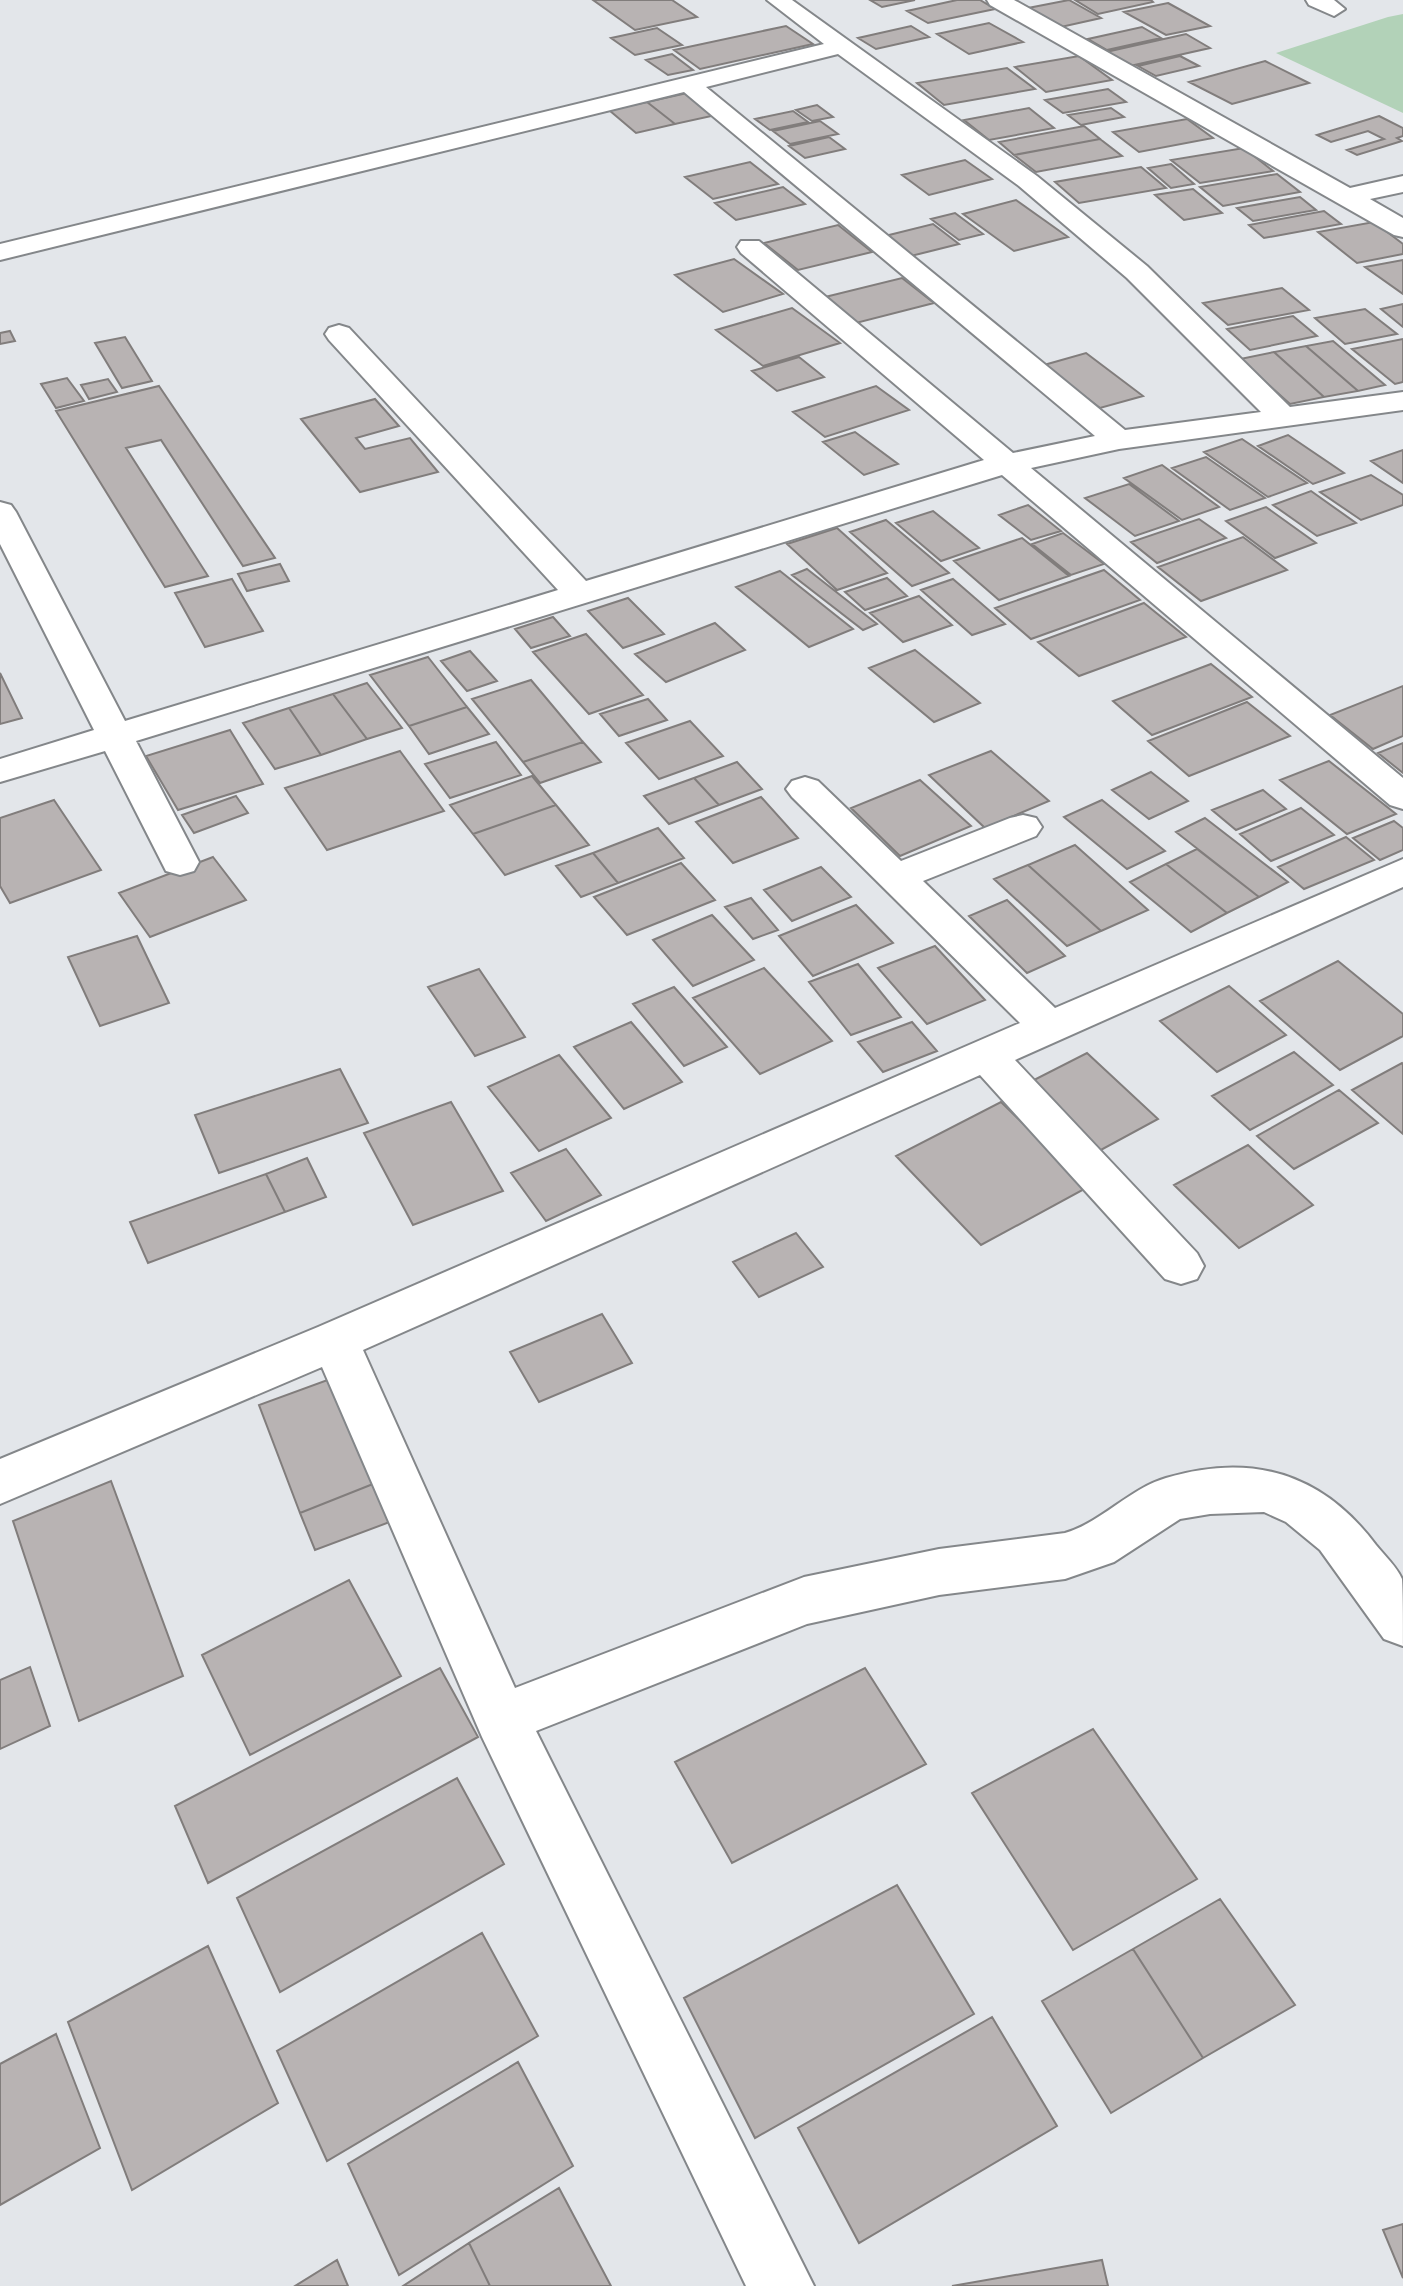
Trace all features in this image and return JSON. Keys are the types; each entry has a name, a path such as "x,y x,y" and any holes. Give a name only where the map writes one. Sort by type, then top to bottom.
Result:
{"street":[{"path":"778,0 1028,181 1137,272 1284,418"},
{"path":"998,0 1403,229"},
{"path":"0,252 691,86 844,46"},
{"path":"691,86 1119,440"},
{"path":"1346,197 1403,184"},
{"path":"750,247 1403,797"},
{"path":"339,334 580,594"},
{"path":"0,771 1005,464 1119,440 1403,401"},
{"path":"0,512 180,862"},
{"path":"805,789 1049,1027"},
{"path":"896,877 1023,827"},
{"path":"0,1482 335,1341 1403,872"},
{"path":"986,1055 1181,1266"},
{"path":"335,1341 501,1719 781,2286"},
{"path":"501,1719 804,1601 939,1572 1065,1556 1096,1546 1169,1499 1210,1492 1267,1490 1304,1506 1338,1534 1403,1622"}],"green space":[{"path":"1403,14 1403,113 1276,53 1388,17"}],"building":[{"path":"593,0 672,0 697,17 635,30"},
{"path":"870,0 915,0 882,7"},
{"path":"957,0 980,0 995,9 928,23 907,11"},
{"path":"1069,0 1101,18 1061,27 1028,8"},
{"path":"1075,0 1151,0 1153,2 1098,14"},
{"path":"1168,3 1210,26 1166,35 1124,12"},
{"path":"989,23 1023,42 969,54 937,34"},
{"path":"786,26 813,44 700,69 674,50"},
{"path":"911,26 929,37 876,49 858,38"},
{"path":"1142,27 1161,38 1107,50 1088,39"},
{"path":"657,28 682,45 635,55 611,38"},
{"path":"1186,34 1210,48 1130,66 1106,52"},
{"path":"672,54 693,70 668,75 646,60"},
{"path":"1079,56 1112,80 1046,92 1015,67"},
{"path":"1180,56 1199,66 1156,76 1138,66"},
{"path":"1265,61 1309,83 1232,104 1189,82"},
{"path":"1007,68 1035,89 944,105 917,83"},
{"path":"1108,89 1126,102 1063,113 1045,100"},
{"path":"687,93 716,115 675,124 647,102"},
{"path":"647,102 675,124 636,133 609,110"},
{"path":"817,105 833,117 812,121 796,110"},
{"path":"1029,108 1054,128 989,140 964,120"},
{"path":"1111,108 1124,117 1081,125 1068,115"},
{"path":"793,111 808,122 770,130 755,119"},
{"path":"1379,116 1403,128 1403,136 1397,138 1402,141 1357,155 1347,150 1384,139 1368,131 1331,142 1317,135"},
{"path":"1187,119 1213,138 1139,152 1113,132"},
{"path":"820,121 838,134 790,144 773,131"},
{"path":"1084,126 1100,139 1014,155 999,142"},
{"path":"829,137 845,149 805,158 789,146"},
{"path":"1100,139 1122,156 1036,172 1014,155"},
{"path":"1244,148 1273,171 1200,183 1171,160"},
{"path":"965,160 992,179 929,195 902,175"},
{"path":"750,162 778,184 713,199 685,177"},
{"path":"1171,164 1194,184 1171,188 1148,168"},
{"path":"1141,167 1166,188 1079,203 1055,182"},
{"path":"1277,174 1300,192 1223,206 1200,187"},
{"path":"783,187 805,204 736,220 715,203"},
{"path":"1193,189 1222,213 1184,220 1155,195"},
{"path":"1300,197 1316,210 1253,221 1237,208"},
{"path":"1016,200 1068,237 1014,251 963,214"},
{"path":"1324,211 1341,224 1264,238 1249,225"},
{"path":"955,213 983,234 959,240 931,219"},
{"path":"1374,222 1403,244 1403,254 1357,263 1318,232"},
{"path":"933,224 959,244 911,256 885,236"},
{"path":"838,225 872,252 798,270 764,243"},
{"path":"734,259 783,294 723,312 675,275"},
{"path":"1403,260 1403,294 1365,267"},
{"path":"902,278 934,303 856,323 825,297"},
{"path":"1282,288 1309,310 1228,325 1203,303"},
{"path":"1403,304 1403,327 1381,309"},
{"path":"792,308 840,343 763,366 716,330"},
{"path":"1365,309 1397,334 1345,344 1315,318"},
{"path":"1293,316 1317,336 1250,350 1227,329"},
{"path":"10,331 15,341 0,344 0,333"},
{"path":"125,337 152,381 122,388 95,343"},
{"path":"1403,339 1403,382 1395,384 1352,349"},
{"path":"1333,341 1385,385 1358,391 1306,346"},
{"path":"1306,346 1358,391 1324,397 1274,352"},
{"path":"1274,352 1324,397 1290,404 1240,359"},
{"path":"1086,353 1143,396 1100,408 1044,365"},
{"path":"799,357 824,377 777,391 752,371"},
{"path":"67,378 84,401 56,408 41,384"},
{"path":"108,379 117,392 89,399 81,385"},
{"path":"159,386 275,558 243,566 161,440 126,448 208,576 165,587 56,411"},
{"path":"876,386 909,410 825,437 793,412"},
{"path":"375,399 399,426 356,438 365,449 410,438 438,472 360,492 301,419"},
{"path":"855,432 898,464 864,475 823,442"},
{"path":"1288,435 1344,473 1313,484 1258,446"},
{"path":"1242,439 1307,483 1268,497 1204,452"},
{"path":"1403,450 1403,483 1371,461"},
{"path":"1206,457 1265,498 1230,510 1172,468"},
{"path":"1162,465 1219,507 1182,520 1124,478"},
{"path":"1371,475 1403,495 1403,505 1361,520 1320,492"},
{"path":"1129,484 1179,521 1135,536 1085,498"},
{"path":"1311,491 1356,523 1317,536 1273,505"},
{"path":"1028,505 1061,531 1031,540 999,515"},
{"path":"1266,507 1316,543 1275,558 1226,521"},
{"path":"933,511 979,548 941,561 896,523"},
{"path":"1199,519 1226,538 1157,563 1131,542"},
{"path":"886,520 949,573 912,586 850,532"},
{"path":"837,528 887,573 837,590 787,544"},
{"path":"1063,533 1104,564 1071,575 1032,544"},
{"path":"1243,537 1287,570 1201,601 1158,567"},
{"path":"1022,538 1069,576 999,600 954,561"},
{"path":"280,564 289,581 247,591 238,574"},
{"path":"807,569 877,624 863,630 792,575"},
{"path":"1104,570 1140,600 1031,639 995,608"},
{"path":"780,571 853,629 809,647 736,587"},
{"path":"887,578 907,596 865,610 845,592"},
{"path":"232,579 263,631 205,647 175,593"},
{"path":"953,579 1005,624 972,635 921,590"},
{"path":"919,596 952,625 903,642 870,613"},
{"path":"628,598 664,634 623,648 588,611"},
{"path":"1144,603 1186,637 1079,676 1038,642"},
{"path":"553,617 570,636 531,648 515,629"},
{"path":"715,623 745,650 666,682 635,654"},
{"path":"586,634 643,695 589,714 533,652"},
{"path":"915,650 980,703 934,722 869,668"},
{"path":"470,651 497,681 467,691 441,661"},
{"path":"428,657 467,707 409,726 370,675"},
{"path":"1211,664 1252,697 1152,735 1113,701"},
{"path":"0,673 22,718 0,724"},
{"path":"531,680 583,742 523,762 472,699"},
{"path":"367,683 402,728 367,739 333,694"},
{"path":"1403,686 1403,736 1373,749 1330,715"},
{"path":"333,694 367,739 321,755 289,708"},
{"path":"648,699 667,720 619,736 600,714"},
{"path":"1247,702 1290,736 1189,776 1148,741"},
{"path":"467,707 489,734 429,754 409,726"},
{"path":"289,708 321,755 275,769 243,723"},
{"path":"690,721 723,756 659,779 626,743"},
{"path":"230,730 263,784 178,810 146,756"},
{"path":"496,742 521,775 450,798 425,764"},
{"path":"583,742 601,762 540,783 523,762"},
{"path":"1403,743 1403,773 1378,753"},
{"path":"400,751 444,811 327,850 285,788"},
{"path":"991,751 1049,801 985,828 929,775"},
{"path":"1329,761 1396,814 1347,834 1280,780"},
{"path":"737,762 762,789 719,805 694,778"},
{"path":"1151,772 1188,801 1149,819 1112,790"},
{"path":"532,776 556,805 473,834 450,805"},
{"path":"694,778 719,805 669,824 644,796"},
{"path":"920,780 971,826 900,856 851,808"},
{"path":"1263,790 1286,809 1236,830 1212,810"},
{"path":"236,796 248,813 194,833 182,815"},
{"path":"761,797 798,838 733,863 696,822"},
{"path":"54,800 101,870 10,903 0,886 0,818"},
{"path":"1102,800 1165,851 1127,869 1064,817"},
{"path":"556,805 589,845 505,875 473,834"},
{"path":"1301,808 1334,835 1271,861 1240,834"},
{"path":"1205,818 1288,882 1259,897 1176,832"},
{"path":"1394,821 1403,828 1403,850 1380,860 1353,838"},
{"path":"658,828 684,858 618,883 593,853"},
{"path":"1346,837 1374,860 1304,889 1278,867"},
{"path":"1075,845 1148,910 1101,931 1028,865"},
{"path":"1197,849 1259,897 1227,913 1166,864"},
{"path":"593,853 618,883 581,897 556,866"},
{"path":"213,857 246,900 150,937 119,893"},
{"path":"681,863 715,900 627,935 594,897"},
{"path":"1166,864 1227,913 1191,932 1130,882"},
{"path":"1028,865 1101,931 1067,946 994,879"},
{"path":"821,867 851,897 792,921 764,890"},
{"path":"751,898 778,930 753,939 725,907"},
{"path":"1007,900 1065,956 1027,973 969,916"},
{"path":"856,905 893,943 813,976 779,936"},
{"path":"712,915 754,960 693,986 653,940"},
{"path":"137,936 169,1003 100,1026 68,957"},
{"path":"935,946 985,1000 927,1024 878,968"},
{"path":"1338,961 1403,1014 1403,1036 1340,1070 1260,1001"},
{"path":"858,964 901,1017 851,1035 809,982"},
{"path":"764,968 832,1041 760,1074 693,998"},
{"path":"479,969 525,1037 475,1056 428,987"},
{"path":"1229,986 1286,1035 1217,1072 1160,1021"},
{"path":"674,987 727,1047 684,1066 633,1004"},
{"path":"631,1022 682,1082 624,1109 574,1047"},
{"path":"912,1022 937,1051 883,1072 858,1042"},
{"path":"1294,1052 1333,1085 1250,1130 1212,1096"},
{"path":"1087,1053 1158,1119 1099,1151 1028,1083"},
{"path":"559,1055 611,1118 539,1151 488,1087"},
{"path":"1403,1064 1403,1134 1352,1090"},
{"path":"340,1069 368,1123 219,1173 195,1115"},
{"path":"1339,1090 1378,1123 1294,1169 1257,1136"},
{"path":"451,1102 503,1191 413,1225 364,1133"},
{"path":"1001,1102 1088,1187 981,1245 896,1156"},
{"path":"1248,1145 1313,1205 1239,1248 1174,1185"},
{"path":"566,1149 601,1195 546,1221 511,1173"},
{"path":"307,1158 326,1197 285,1212 266,1174"},
{"path":"266,1174 285,1212 148,1263 130,1222"},
{"path":"796,1233 823,1267 759,1297 733,1262"},
{"path":"602,1314 632,1363 539,1402 510,1352"},
{"path":"333,1378 378,1482 300,1513 259,1405"},
{"path":"111,1481 183,1676 79,1721 13,1521"},
{"path":"378,1482 395,1520 315,1550 300,1513"},
{"path":"349,1580 401,1676 250,1755 202,1655"},
{"path":"30,1667 50,1726 0,1749 0,1680"},
{"path":"440,1668 478,1737 208,1883 175,1806"},
{"path":"865,1668 926,1764 732,1863 675,1762"},
{"path":"1093,1729 1197,1879 1073,1950 972,1793"},
{"path":"457,1778 504,1864 280,1992 237,1898"},
{"path":"897,1885 974,2014 755,2138 684,1998"},
{"path":"1220,1899 1295,2005 1203,2058 1133,1949"},
{"path":"482,1933 538,2036 327,2161 277,2051"},
{"path":"208,1946 278,2103 132,2190 68,2022"},
{"path":"1133,1949 1203,2058 1111,2113 1042,2001"},
{"path":"992,2017 1057,2126 859,2243 798,2128"},
{"path":"56,2034 100,2148 0,2205 0,2064"},
{"path":"518,2062 573,2166 399,2275 348,2164"},
{"path":"559,2188 611,2286 490,2286 469,2243"},
{"path":"1403,2224 1403,2278 1383,2230"},
{"path":"469,2243 490,2286 403,2286"},
{"path":"337,2260 348,2286 295,2286"},
{"path":"1102,2260 1108,2286 952,2286"}]}
